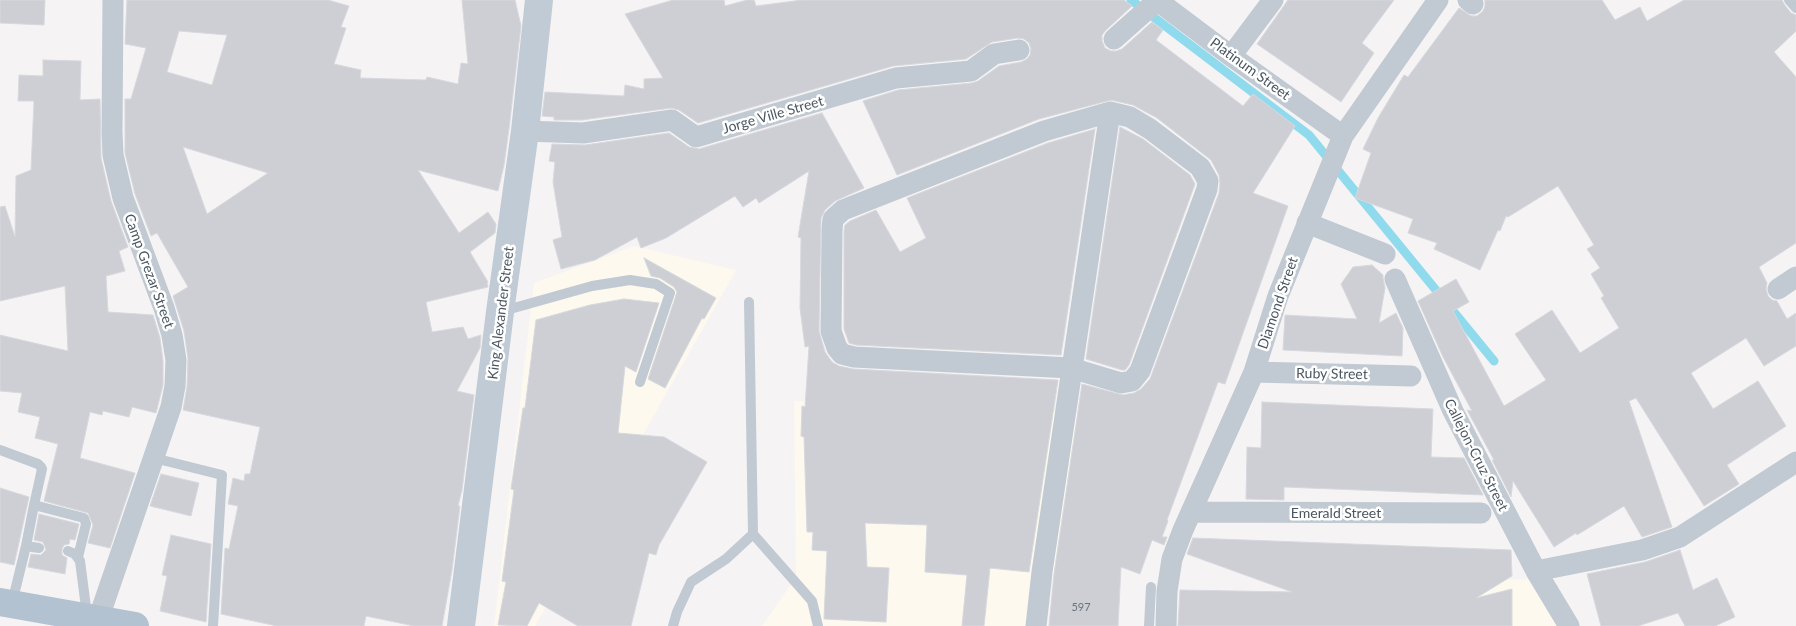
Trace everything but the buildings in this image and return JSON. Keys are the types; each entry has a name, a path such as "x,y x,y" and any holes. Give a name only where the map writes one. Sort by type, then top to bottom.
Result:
{"main road":[{"path":"6,603 135,626"}],"street":[{"name":"Camp Grezar Street","path":"93,620 154,458 171,407 175,386 176,360 172,335 164,308 123,198 113,155 113,0"},
{"name":"King Alexander Street","path":"461,626 500,312 525,131 539,0"},
{"path":"1114,39 1158,0"},
{"name":"Platinum Street","path":"1158,0 1231,56 1344,136"},
{"path":"1231,56 1272,0"},
{"name":"Diamond Street","path":"1166,626 1167,591 1172,559 1254,372 1278,296 1344,136 1438,0"},
{"name":"Jorge Ville Street","path":"525,131 583,133 672,120 696,137 896,78 971,71 994,54 1019,50"},
{"path":"1036,626 1071,368 1110,112"},
{"path":"1110,112 1130,117 1150,129 1200,168 1208,181 1207,189 1140,371 1132,381 1121,383 1071,368 854,357 842,354 837,348 831,331 833,219 843,210 1044,131 1110,112"},
{"path":"1307,223 1386,254"},
{"path":"1778,289 1796,277"},
{"name":"Callejon-Cruz Street","path":"1395,279 1453,411 1536,571 1569,626"},
{"name":"Ruby Street","path":"1254,372 1411,376"},
{"path":"1536,571 1642,550 1680,537 1796,462"},
{"name":"Emerald Street","path":"1192,512 1481,513"}],"lane":[{"path":"1789,0 1796,8"},
{"path":"500,312 592,286 630,280 656,284 670,293 640,382"},
{"path":"749,302 753,534 812,601 818,626"},
{"path":"0,450 38,464 42,469 26,546 6,603"},
{"path":"154,458 222,475 213,626"},
{"path":"34,505 84,518 86,524 78,558"},
{"path":"673,626 677,612 691,582 726,559 753,534"},
{"path":"26,546 39,548"},
{"path":"68,551 75,554 80,562 93,620"},
{"path":"1150,626 1151,587"}],"shaded area":[{"path":"634,246 736,270 535,626 494,626 534,283"},
{"path":"794,401 1080,413 1056,578 1034,578 1030,626 762,626 796,577"},
{"path":"1528,579 1557,626 1474,626 1473,580"}],"waterway":[{"path":"1131,0 1309,135 1494,361"}]}
